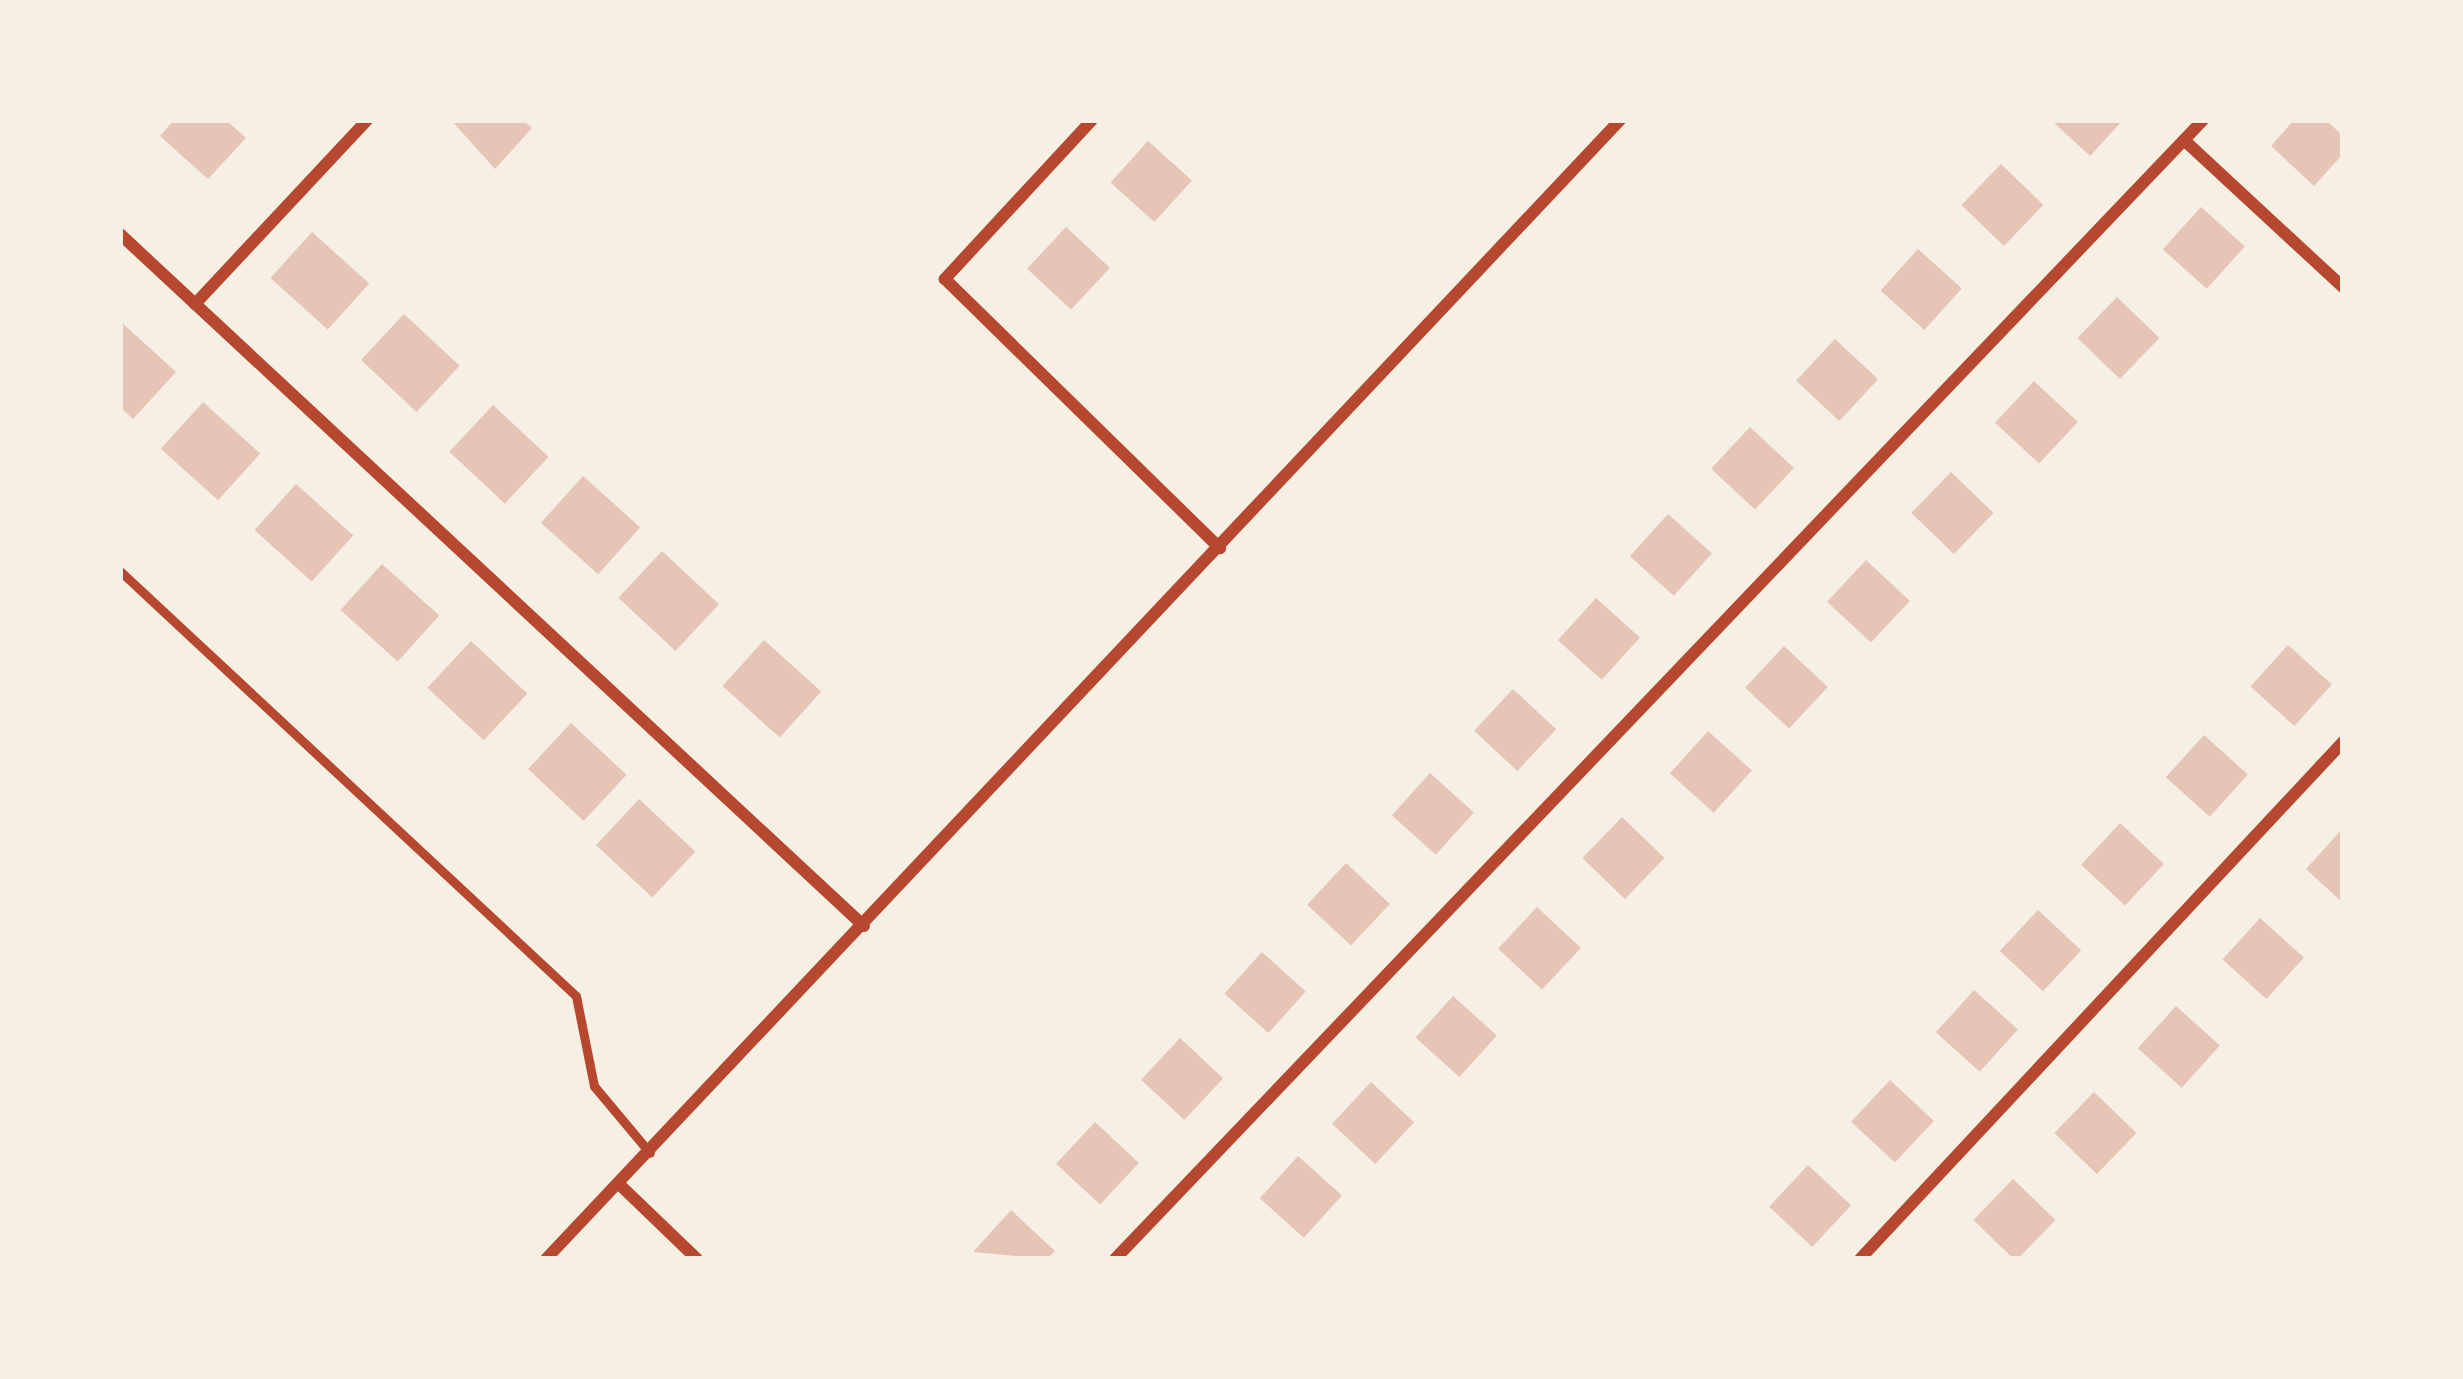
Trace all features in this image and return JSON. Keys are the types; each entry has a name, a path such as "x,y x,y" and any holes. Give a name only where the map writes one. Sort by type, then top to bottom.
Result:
{"street":[{"path":"195,304 367,120"},
{"path":"1092,120 945,279 1220,548"},
{"path":"546,1259 1620,120"},
{"path":"1115,1259 2204,120"},
{"path":"2184,140 2343,287"},
{"path":"120,234 864,926"},
{"path":"1860,1259 2343,742"},
{"path":"620,1185 697,1259"}],"lane":[{"path":"120,571 577,996 594,1086 650,1153"}],"building":[{"path":"174,120 226,120 246,138 208,179 160,136"},
{"path":"451,120 523,120 532,128 495,169"},
{"path":"2051,120 2123,120 2090,156"},
{"path":"2294,120 2326,120 2343,136 2343,154 2314,186 2271,146"},
{"path":"1148,141 1192,180 1154,222 1111,183"},
{"path":"2001,164 2043,205 2004,246 1961,205"},
{"path":"2201,207 2245,246 2207,289 2163,249"},
{"path":"1066,227 1110,268 1071,310 1027,269"},
{"path":"312,232 369,284 328,330 271,278"},
{"path":"1918,249 1962,288 1924,330 1881,291"},
{"path":"2117,297 2159,338 2120,379 2077,338"},
{"path":"404,314 460,366 417,412 361,360"},
{"path":"120,321 176,372 133,419 120,407"},
{"path":"1835,339 1878,379 1839,421 1796,381"},
{"path":"2034,381 2078,422 2039,464 1995,423"},
{"path":"203,402 260,454 218,500 161,449"},
{"path":"493,405 549,457 505,504 449,452"},
{"path":"1750,427 1794,468 1755,510 1711,469"},
{"path":"1951,472 1993,513 1954,554 1911,513"},
{"path":"583,476 640,528 598,574 541,523"},
{"path":"296,484 353,536 312,582 255,530"},
{"path":"1668,514 1712,553 1674,596 1630,556"},
{"path":"662,551 719,604 675,651 618,598"},
{"path":"1866,560 1910,601 1871,643 1827,602"},
{"path":"382,564 439,616 398,662 341,610"},
{"path":"1596,598 1640,637 1602,680 1558,640"},
{"path":"764,640 821,692 780,738 723,686"},
{"path":"471,641 527,694 484,740 427,688"},
{"path":"2288,645 2332,684 2294,726 2251,687"},
{"path":"1784,646 1828,687 1789,729 1745,688"},
{"path":"1513,689 1556,729 1517,771 1474,731"},
{"path":"571,723 627,775 584,821 528,769"},
{"path":"1708,731 1752,770 1714,813 1670,773"},
{"path":"2204,735 2248,774 2210,817 2166,777"},
{"path":"1430,773 1474,812 1436,855 1392,815"},
{"path":"639,799 695,852 652,898 596,845"},
{"path":"1622,817 1664,858 1625,899 1582,858"},
{"path":"2120,823 2164,864 2125,906 2081,865"},
{"path":"2343,828 2343,903 2306,869"},
{"path":"1346,863 1390,904 1351,946 1307,905"},
{"path":"1537,907 1581,948 1542,990 1498,949"},
{"path":"2038,910 2081,950 2043,991 2000,951"},
{"path":"2260,918 2304,957 2266,999 2223,960"},
{"path":"1262,952 1306,991 1268,1033 1225,994"},
{"path":"1974,990 2018,1029 1980,1072 1936,1032"},
{"path":"1453,996 1497,1035 1459,1077 1416,1038"},
{"path":"2176,1006 2220,1045 2182,1088 2138,1048"},
{"path":"1180,1038 1223,1078 1184,1120 1141,1080"},
{"path":"1890,1080 1934,1121 1895,1163 1851,1122"},
{"path":"1371,1082 1414,1122 1375,1164 1332,1124"},
{"path":"2094,1092 2136,1133 2097,1174 2054,1133"},
{"path":"1095,1122 1139,1163 1100,1205 1056,1164"},
{"path":"1298,1156 1342,1195 1304,1238 1260,1198"},
{"path":"1808,1165 1851,1205 1812,1247 1769,1207"},
{"path":"2013,1179 2055,1220 2018,1259 1973,1220"},
{"path":"1011,1210 1055,1251 1047,1259 973,1252"}]}
